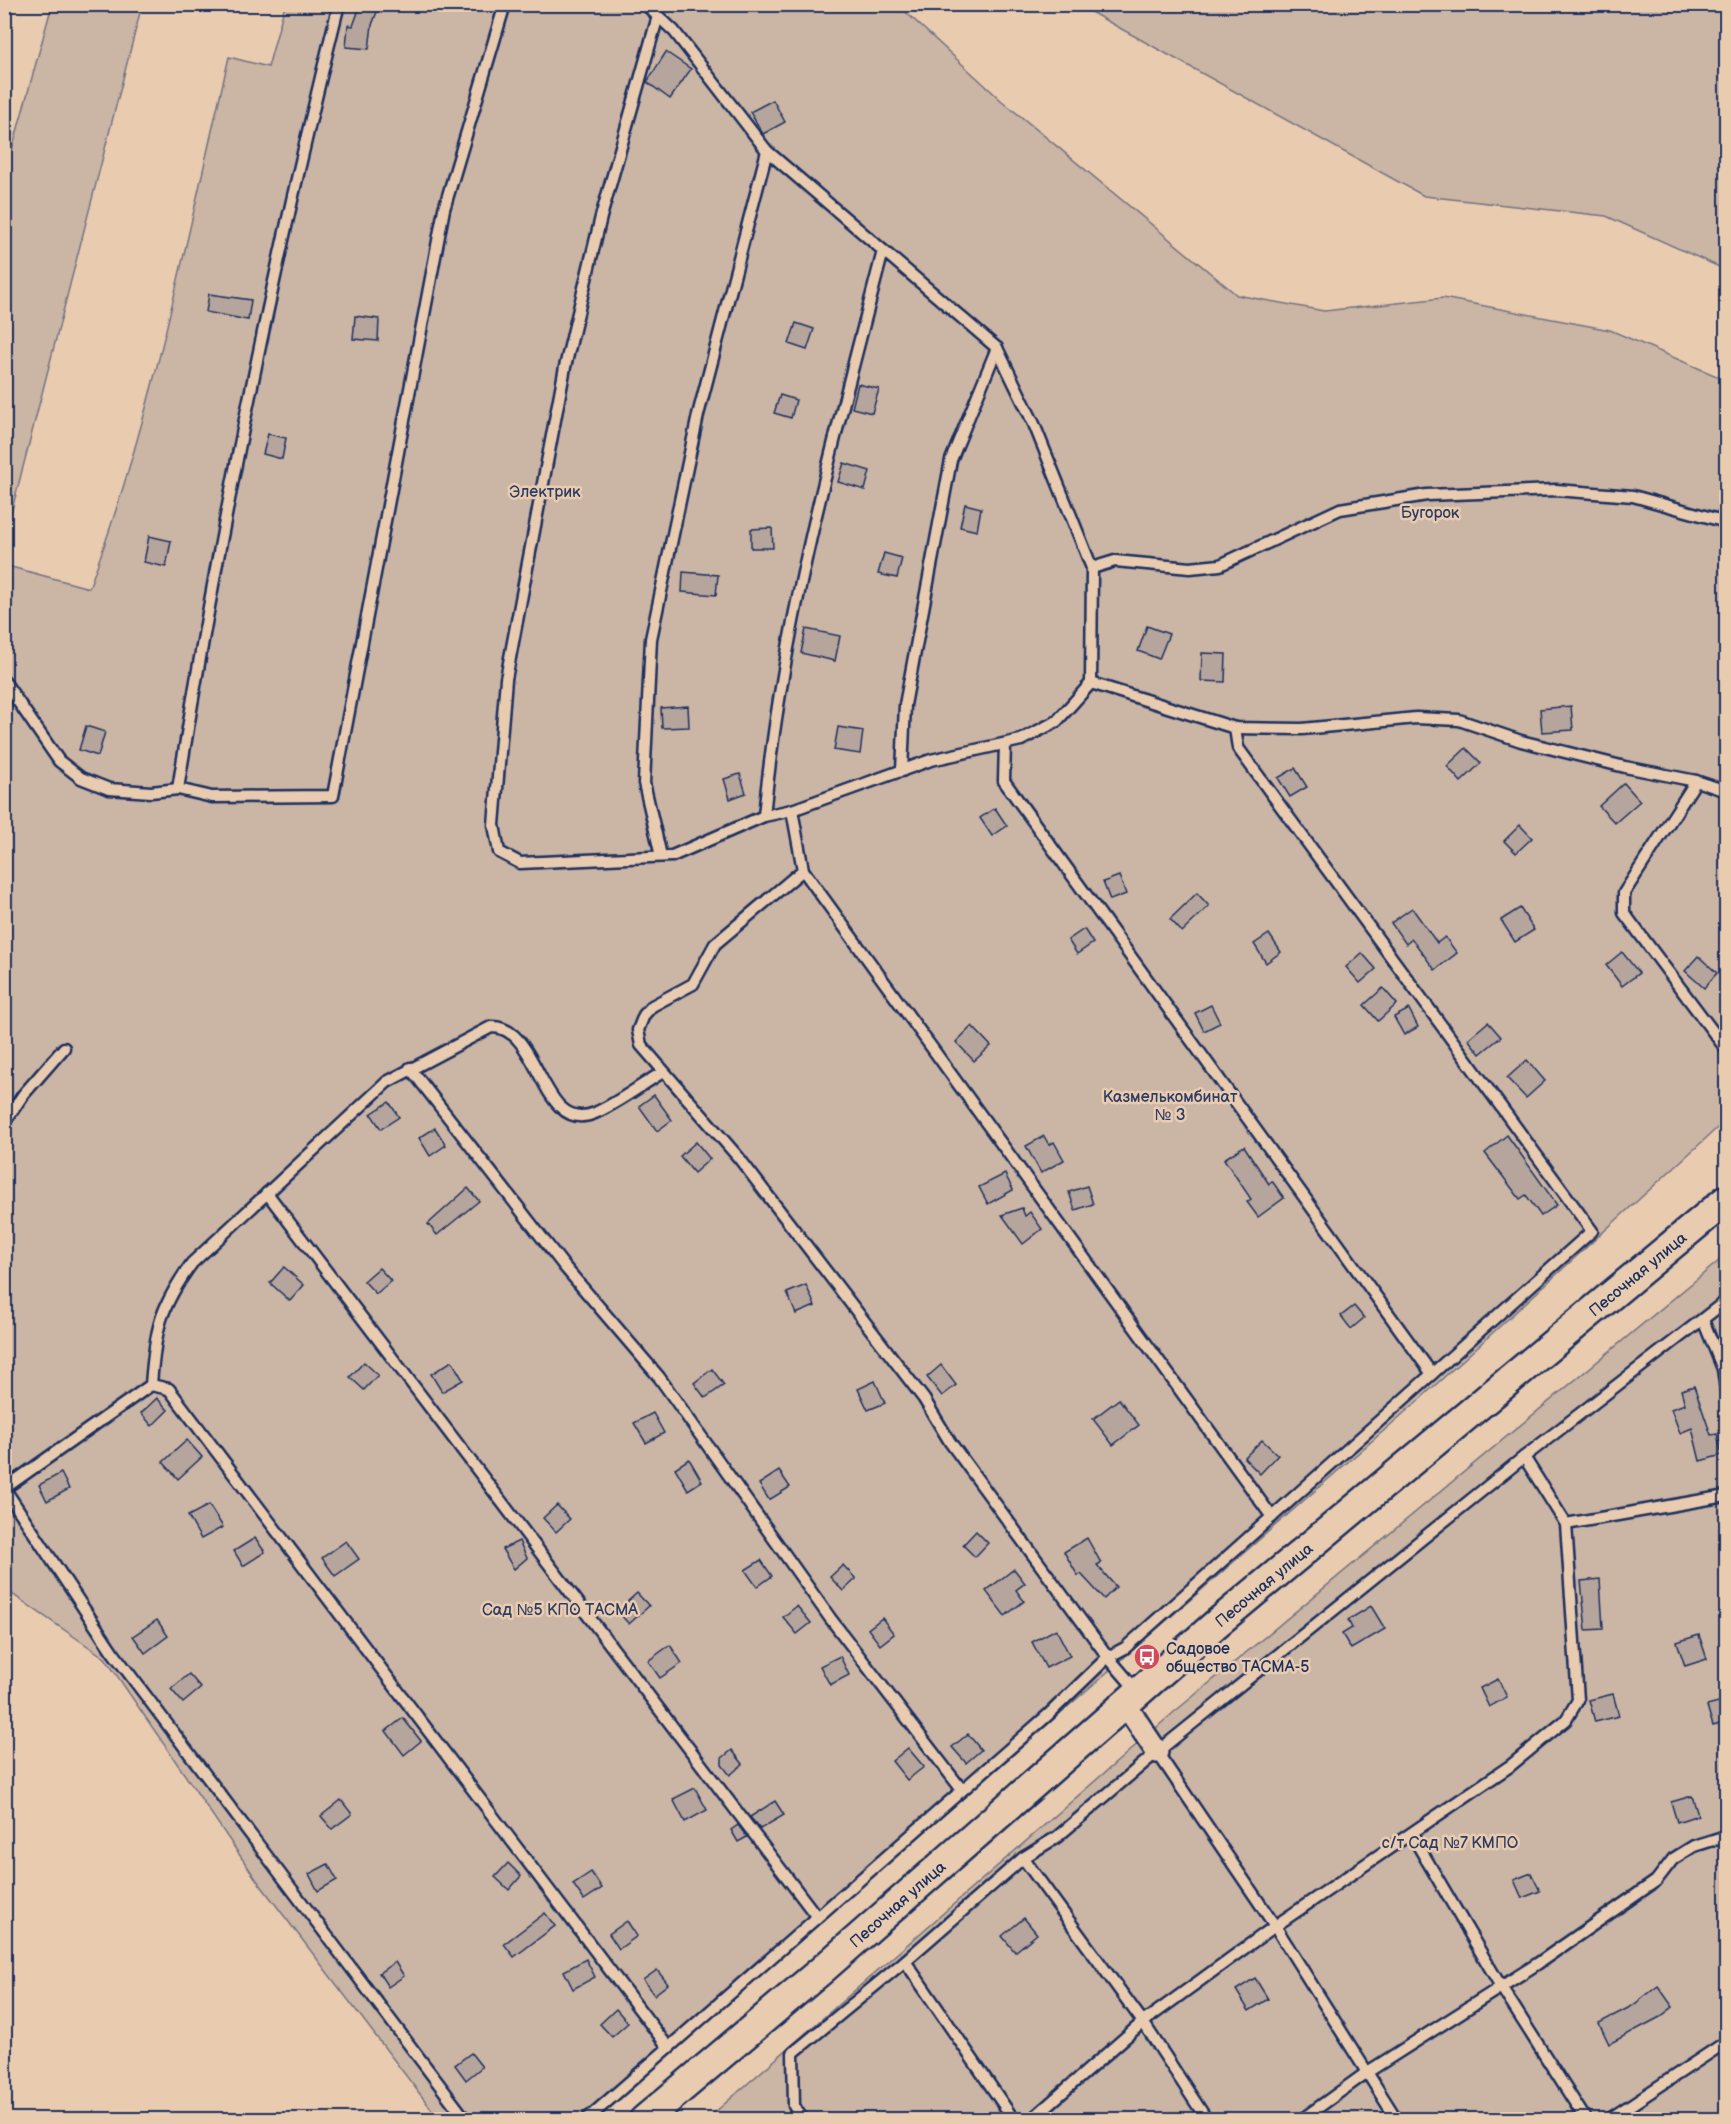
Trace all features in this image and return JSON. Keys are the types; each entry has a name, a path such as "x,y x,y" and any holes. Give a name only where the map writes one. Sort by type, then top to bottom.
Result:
{"main road":[{"name":"Песочная улица","path":"644,2120 823,1970 1216,1624 1726,1200"}],"street":[{"path":"1131,1699 1157,1752"}],"lane":[{"path":"178,789 205,618 297,173 339,4"},
{"path":"4,681 59,761 81,778 109,789 151,792 178,789 212,797 333,796 444,209 505,4"},
{"path":"645,4 658,16 674,31 767,152 997,348 1034,424 1092,568 1091,683 1057,721 1021,740 931,760 792,810 764,816 672,856 520,863 499,852 494,825 506,679 564,367 602,217 658,16"},
{"path":"661,856 644,783 651,639 698,415 767,152"},
{"path":"764,816 770,755 805,556 884,250"},
{"path":"902,771 905,705 951,460 997,348"},
{"path":"1092,568 1114,561 1190,568 1220,565 1340,509 1427,495 1556,490 1633,496 1726,522"},
{"path":"1091,683 1235,728 1302,729 1416,718 1459,720 1544,747 1696,781 1726,791"},
{"path":"586,2120 1048,1715 1108,1657 1125,1648 1592,1231 1238,748 1235,728"},
{"path":"1005,744 1004,781 1432,1374"},
{"path":"1696,781 1624,893 1624,913 1726,1049"},
{"path":"792,810 803,870 1272,1517"},
{"path":"803,870 715,944 693,984 652,1006 644,1015 638,1030 641,1045 739,1158 917,1389 950,1442 1108,1657 1131,1699"},
{"path":"151,1385 155,1337 170,1293 192,1263 387,1082 491,1027 501,1026 516,1035 554,1100 565,1112 580,1116 594,1114 663,1072"},
{"path":"4,1124 23,1095 64,1048"},
{"path":"410,1068 564,1266 659,1377 830,1618 962,1790"},
{"path":"267,1193 817,1917"},
{"path":"803,2120 794,2106 793,2053 905,1961 1023,1858 1057,1837 1264,1664 1726,1300"},
{"path":"1703,1320 1723,1370 1726,1390"},
{"path":"466,2120 112,1651 5,1488 151,1385 169,1389 668,2047"},
{"path":"1031,2120 1143,2022 1275,1926 1510,1766 1566,1720 1578,1700 1566,1524 1524,1457"},
{"path":"1566,1524 1726,1496"},
{"path":"1157,1752 1275,1926 1397,2120"},
{"path":"1412,1834 1500,1985 1586,2120"},
{"path":"1301,2120 1366,2073 1402,2052 1500,1985 1537,1964 1656,1881 1673,1859 1694,1846 1726,1836"},
{"path":"1023,1858 1143,2022 1206,2120"},
{"path":"905,1961 1014,2120"},
{"path":"1608,2120 1726,2043"}],"green space":[{"path":"52,5 142,5 5,537 5,175"},
{"path":"285,5 898,5 1002,101 1237,295 1324,311 1443,298 1610,330 1726,380 1726,1120 1420,1399 596,2119 439,2119 256,1879 105,1658 5,1589 4,565 89,588 112,523 150,392 229,57 268,67"},
{"path":"1078,5 1726,5 1726,270 1606,216 1424,196"},
{"name":"с/т Сад №7 КМПО","path":"1726,1255 1726,2119 706,2120 1173,1713"}],"building":[{"path":"361,4 380,4 372,25 369,49 346,47 348,25 353,26"},
{"path":"666,52 691,69 670,99 647,82"},
{"path":"773,100 785,122 763,134 750,112"},
{"path":"209,294 251,300 248,320 206,312"},
{"path":"355,316 379,319 378,341 353,339"},
{"path":"796,323 814,329 807,350 789,344"},
{"path":"858,384 879,389 872,413 852,408"},
{"path":"780,395 796,400 791,418 774,413"},
{"path":"268,434 286,438 282,459 263,454"},
{"path":"844,463 870,471 865,490 838,482"},
{"path":"965,504 981,508 977,531 960,527"},
{"path":"772,528 773,548 751,548 751,529"},
{"path":"149,536 171,541 166,567 144,562"},
{"path":"884,553 902,558 897,578 878,574"},
{"path":"683,572 718,575 716,595 682,592"},
{"path":"1147,626 1169,634 1159,659 1138,651"},
{"path":"806,629 840,636 835,661 801,653"},
{"path":"1202,653 1226,654 1225,682 1201,681"},
{"path":"688,706 689,727 662,728 661,708"},
{"path":"1571,706 1573,730 1542,732 1540,709"},
{"path":"86,726 105,732 98,756 79,750"},
{"path":"838,727 863,731 860,754 834,750"},
{"path":"1466,748 1481,763 1461,782 1447,766"},
{"path":"1295,768 1307,787 1290,797 1278,778"},
{"path":"740,774 746,793 730,799 724,779"},
{"path":"1624,783 1640,801 1615,823 1599,806"},
{"path":"995,808 1007,826 992,836 980,818"},
{"path":"1520,825 1532,838 1516,853 1504,841"},
{"path":"1119,876 1126,894 1110,900 1103,882"},
{"path":"1197,893 1209,906 1182,932 1170,919"},
{"path":"1412,908 1437,943 1445,937 1457,953 1435,970 1412,939 1406,944 1391,923"},
{"path":"1520,908 1534,930 1515,942 1501,920"},
{"path":"1084,929 1093,943 1077,954 1068,940"},
{"path":"1269,934 1281,952 1266,963 1254,944"},
{"path":"1622,952 1639,973 1622,986 1606,965"},
{"path":"1362,953 1376,969 1360,983 1346,967"},
{"path":"1698,956 1717,973 1704,988 1685,971"},
{"path":"1383,988 1397,1004 1378,1021 1364,1005"},
{"path":"1211,1005 1220,1023 1204,1031 1195,1013"},
{"path":"1409,1009 1418,1027 1404,1035 1394,1017"},
{"path":"1488,1022 1501,1037 1480,1054 1468,1039"},
{"path":"972,1026 991,1046 974,1061 956,1042"},
{"path":"1527,1060 1545,1081 1526,1098 1507,1078"},
{"path":"654,1095 672,1120 657,1131 639,1106"},
{"path":"389,1102 399,1117 381,1129 371,1114"},
{"path":"435,1128 446,1145 430,1156 419,1138"},
{"path":"1507,1135 1557,1205 1541,1216 1526,1195 1520,1199 1485,1153"},
{"path":"1044,1136 1049,1145 1054,1142 1064,1160 1041,1173 1026,1146"},
{"path":"696,1142 710,1159 694,1173 680,1156"},
{"path":"1244,1146 1269,1184 1272,1181 1284,1198 1258,1217 1247,1202 1251,1199 1224,1159"},
{"path":"1005,1174 1013,1190 988,1204 979,1187"},
{"path":"1087,1186 1093,1204 1075,1210 1069,1192"},
{"path":"468,1188 479,1201 437,1235 428,1224"},
{"path":"1022,1208 1025,1216 1030,1212 1042,1229 1023,1244 1002,1215"},
{"path":"284,1267 304,1285 290,1301 270,1283"},
{"path":"379,1268 391,1281 376,1294 364,1281"},
{"path":"806,1285 815,1306 796,1314 787,1293"},
{"path":"1354,1306 1364,1318 1351,1329 1341,1316"},
{"path":"452,1361 463,1380 442,1392 431,1374"},
{"path":"364,1362 378,1375 364,1390 350,1377"},
{"path":"941,1365 956,1385 942,1396 927,1377"},
{"path":"712,1369 724,1385 705,1398 694,1383"},
{"path":"875,1381 885,1403 868,1410 858,1389"},
{"path":"1694,1386 1711,1435 1717,1434 1722,1455 1700,1461 1692,1428 1680,1433 1671,1409 1685,1404 1681,1390"},
{"path":"157,1398 168,1410 152,1426 141,1413"},
{"path":"1119,1399 1139,1425 1113,1445 1093,1419"},
{"path":"653,1413 664,1433 646,1443 634,1423"},
{"path":"187,1440 202,1457 178,1479 163,1462"},
{"path":"1262,1440 1278,1455 1260,1474 1244,1458"},
{"path":"689,1459 702,1481 688,1490 675,1468"},
{"path":"779,1471 790,1487 769,1500 759,1484"},
{"path":"61,1473 69,1489 47,1501 39,1485"},
{"path":"209,1505 223,1527 201,1539 188,1516"},
{"path":"557,1505 570,1519 556,1532 543,1518"},
{"path":"976,1531 988,1543 975,1557 963,1545"},
{"path":"255,1538 265,1552 243,1566 234,1551"},
{"path":"1087,1538 1101,1563 1097,1565 1116,1587 1104,1599 1081,1574 1078,1576 1064,1552"},
{"path":"346,1541 359,1559 335,1576 322,1558"},
{"path":"519,1541 527,1558 514,1569 502,1549"},
{"path":"761,1560 772,1576 757,1587 745,1570"},
{"path":"843,1565 856,1579 843,1591 830,1577"},
{"path":"1014,1569 1025,1583 1016,1590 1024,1601 1005,1616 986,1591"},
{"path":"1600,1579 1603,1629 1586,1630 1581,1581"},
{"path":"637,1593 649,1606 629,1624 617,1611"},
{"path":"797,1606 811,1623 797,1634 783,1617"},
{"path":"1371,1606 1385,1629 1351,1649 1342,1634 1352,1628 1348,1620"},
{"path":"882,1618 894,1634 880,1645 868,1629"},
{"path":"157,1620 168,1636 145,1653 133,1636"},
{"path":"1056,1629 1070,1656 1046,1668 1032,1642"},
{"path":"1699,1635 1707,1659 1685,1666 1677,1642"},
{"path":"670,1645 682,1663 660,1678 648,1661"},
{"path":"840,1656 849,1675 830,1685 820,1666"},
{"path":"189,1674 201,1688 183,1703 171,1689"},
{"path":"1498,1679 1507,1697 1489,1707 1480,1688"},
{"path":"1613,1694 1619,1716 1595,1722 1589,1700"},
{"path":"1726,1701 1726,1722 1713,1726 1707,1706"},
{"path":"403,1718 421,1741 404,1755 386,1731"},
{"path":"968,1734 981,1750 966,1763 952,1747"},
{"path":"908,1748 924,1767 907,1780 892,1761"},
{"path":"732,1750 743,1764 730,1775 722,1765 722,1758"},
{"path":"695,1788 707,1810 685,1822 673,1799"},
{"path":"1692,1796 1698,1815 1677,1822 1671,1802"},
{"path":"341,1800 352,1814 332,1829 321,1816"},
{"path":"775,1801 784,1815 760,1829 750,1817"},
{"path":"738,1825 747,1837 738,1842 731,1830"},
{"path":"508,1863 521,1876 509,1890 495,1877"},
{"path":"328,1864 337,1880 318,1891 309,1874"},
{"path":"591,1872 602,1888 584,1900 573,1884"},
{"path":"1531,1873 1540,1891 1522,1898 1514,1880"},
{"path":"545,1913 555,1926 514,1957 504,1944"},
{"path":"1024,1918 1037,1934 1015,1952 1002,1936"},
{"path":"627,1921 637,1936 619,1949 609,1934"},
{"path":"586,1959 595,1977 573,1989 564,1971"},
{"path":"395,1962 404,1976 388,1987 379,1973"},
{"path":"657,1970 668,1984 654,1995 643,1980"},
{"path":"1255,1978 1268,1999 1249,2011 1236,1990"},
{"path":"1658,1986 1673,2007 1660,2017 1609,2044 1599,2023 1632,2006"},
{"path":"616,2009 628,2023 612,2037 600,2024"},
{"path":"471,2053 482,2067 466,2080 455,2065"}],"place":[{"name":"Садовое общество ТАСМА-5","path":"1147,1657"}],"park label":[{"name":"Электрик","path":"545,491"},
{"name":"Бугорок","path":"1430,512"},
{"name":"Казмелькомбинат № 3","path":"1170,1105"},
{"name":"Сад №5 КПО ТАСМА","path":"560,1609"}]}
